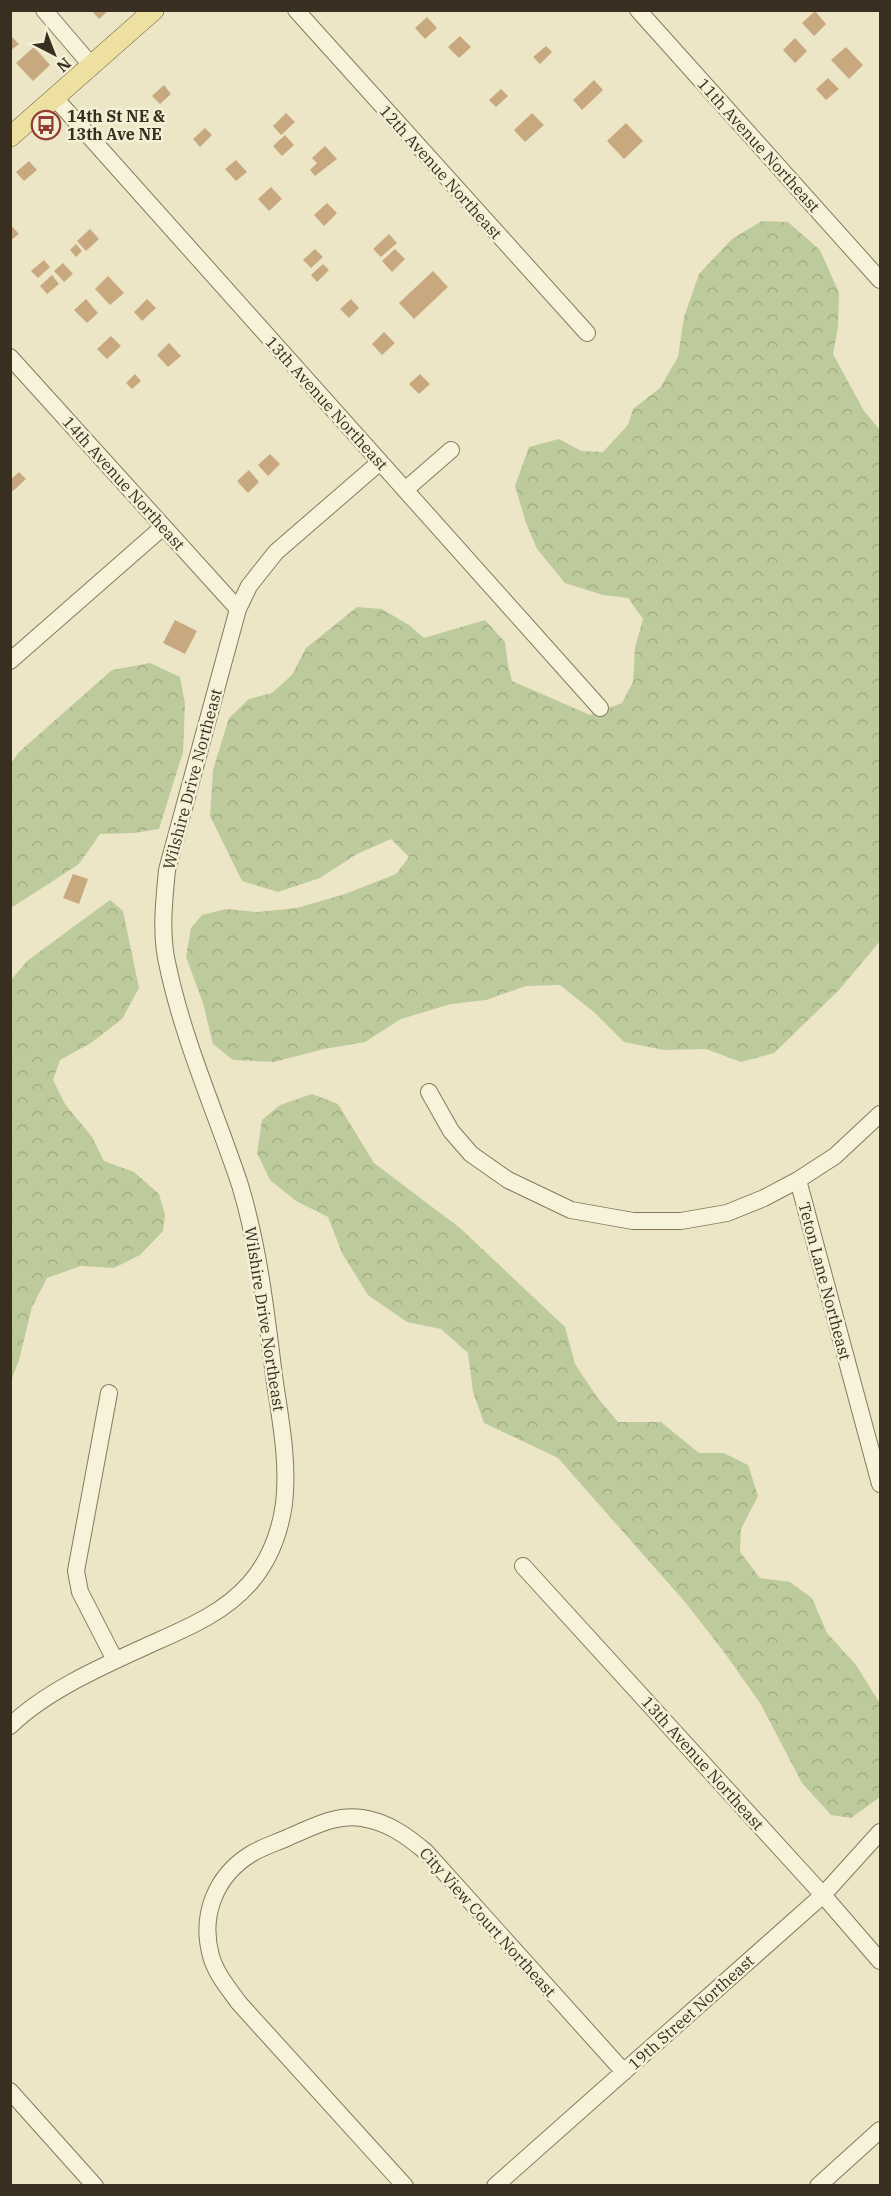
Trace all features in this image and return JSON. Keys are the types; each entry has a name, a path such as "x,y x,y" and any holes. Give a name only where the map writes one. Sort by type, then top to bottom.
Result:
{"main road":[{"path":"10,138 154,10"}],"street":[{"path":"44,10 91,65"},
{"name":"12th Avenue Northeast","path":"296,10 587,333"},
{"name":"11th Avenue Northeast","path":"638,10 880,280"},
{"name":"13th Avenue Northeast","path":"55,98 600,708"},
{"name":"14th Avenue Northeast","path":"10,357 237,609"},
{"path":"405,490 451,450"},
{"name":"Wilshire Drive Northeast","path":"10,1726 49,1696 115,1660 180,1632 212,1615 234,1599 251,1581 265,1562 277,1532 284,1505 284,1445 260,1270 240,1187 189,1040 167,966 163,911 171,848 237,609 249,586 276,552 380,462"},
{"path":"12,656 163,527"},
{"path":"429,1092 451,1131 471,1154 508,1180 571,1210 633,1221 681,1221 727,1214 798,1180"},
{"name":"Teton Lane Northeast","path":"880,1114 835,1156 798,1180 880,1484"},
{"path":"109,1393 76,1571 80,1592 115,1660"},
{"name":"13th Avenue Northeast","path":"523,1566 823,1895 880,1961"},
{"name":"City View Court Northeast","path":"405,2186 239,2003 223,1981 211,1958 206,1930 210,1904 220,1883 233,1867 252,1853 334,1818 362,1818 386,1824 405,1834 426,1852 624,2072"},
{"name":"19th Street Northeast","path":"495,2186 823,1895 880,1832"},
{"path":"10,2091 95,2186"},
{"path":"818,2186 880,2130"}],"green space":[{"path":"762,221 788,222 820,250 839,293 838,327 833,354 864,411 880,430 880,941 839,990 774,1053 741,1062 706,1049 664,1050 624,1042 595,1013 560,985 526,986 486,1000 451,1004 401,1019 365,1042 324,1049 274,1062 233,1060 213,1044 203,1003 186,957 191,928 202,915 226,909 257,912 297,908 345,894 396,874 409,857 391,839 357,854 320,878 278,892 242,881 210,816 213,770 229,718 249,699 272,693 292,675 306,648 357,607 382,609 409,625 424,638 485,620 505,642 512,681 590,715 622,703 633,682 635,648 643,619 628,598 603,595 565,583 537,549 526,523 515,486 529,447 559,439 581,451 603,452 628,425 633,409 660,388 678,357 684,317 699,274 732,239"},
{"path":"150,663 180,677 185,704 183,752 159,829 134,833 100,834 79,864 11,908 11,763 19,752 112,670"},
{"path":"110,900 123,911 139,988 122,1019 91,1043 60,1060 53,1080 65,1104 92,1137 104,1161 134,1172 159,1194 165,1215 163,1231 140,1255 114,1268 81,1266 47,1278 32,1307 19,1360 11,1381 11,980 27,961"},
{"path":"312,1094 338,1104 374,1163 460,1228 565,1327 575,1364 597,1397 618,1422 661,1422 699,1453 724,1453 748,1465 758,1496 741,1529 740,1552 760,1578 790,1582 812,1598 827,1633 856,1665 879,1702 880,1797 851,1818 831,1815 802,1783 760,1703 724,1652 685,1602 558,1458 484,1423 473,1392 468,1353 441,1329 407,1322 368,1295 342,1253 328,1217 296,1201 270,1180 257,1153 262,1120 280,1105"}],"building":[{"path":"91,10 109,10 99,19"},
{"path":"815,11 826,24 814,36 802,23"},
{"path":"427,17 437,28 425,39 415,28"},
{"path":"10,35 19,44 10,51"},
{"path":"460,36 471,47 459,58 448,47"},
{"path":"795,38 807,51 795,63 783,50"},
{"path":"546,46 552,52 540,64 533,57"},
{"path":"34,47 50,65 33,81 16,63"},
{"path":"846,47 863,65 849,79 831,60"},
{"path":"828,78 839,89 826,100 816,89"},
{"path":"594,80 603,90 582,110 573,100"},
{"path":"164,85 171,94 160,104 152,96"},
{"path":"501,89 508,96 496,107 489,100"},
{"path":"286,113 295,122 281,135 273,126"},
{"path":"532,113 544,125 525,142 514,130"},
{"path":"626,123 643,141 624,159 607,141"},
{"path":"205,128 212,135 200,147 193,139"},
{"path":"285,135 294,145 282,156 273,146"},
{"path":"325,146 337,159 315,176 310,170 317,163 312,158"},
{"path":"236,160 247,172 236,181 225,169"},
{"path":"29,161 37,170 24,181 16,172"},
{"path":"271,187 282,199 269,211 258,199"},
{"path":"327,203 337,213 324,226 314,215"},
{"path":"10,224 19,234 10,241"},
{"path":"90,229 99,239 86,251 77,241"},
{"path":"389,234 397,243 381,257 373,249"},
{"path":"76,244 82,251 76,257 70,250"},
{"path":"315,249 323,257 311,268 303,260"},
{"path":"395,249 405,259 392,272 382,261"},
{"path":"44,260 50,267 38,278 31,271"},
{"path":"63,263 73,274 64,282 54,271"},
{"path":"323,264 329,270 317,282 311,275"},
{"path":"433,271 448,287 414,319 399,303"},
{"path":"52,275 59,284 47,294 40,286"},
{"path":"108,276 124,293 110,305 95,289"},
{"path":"86,299 98,313 87,323 74,310"},
{"path":"147,299 156,308 142,321 134,312"},
{"path":"351,299 359,308 349,318 340,309"},
{"path":"384,332 395,343 382,355 372,344"},
{"path":"111,336 121,346 107,359 97,349"},
{"path":"169,343 181,356 168,367 157,355"},
{"path":"135,374 141,381 132,389 126,383"},
{"path":"420,374 430,384 419,394 409,384"},
{"path":"270,454 280,464 268,476 258,465"},
{"path":"249,470 259,482 248,493 237,481"},
{"path":"19,472 26,479 13,491 10,489 10,480"},
{"path":"175,620 197,631 185,654 163,643"},
{"path":"73,874 88,879 79,904 63,898"}],"place":[{"name":"14th St NE & 13th Ave NE","path":"46,125"}]}
